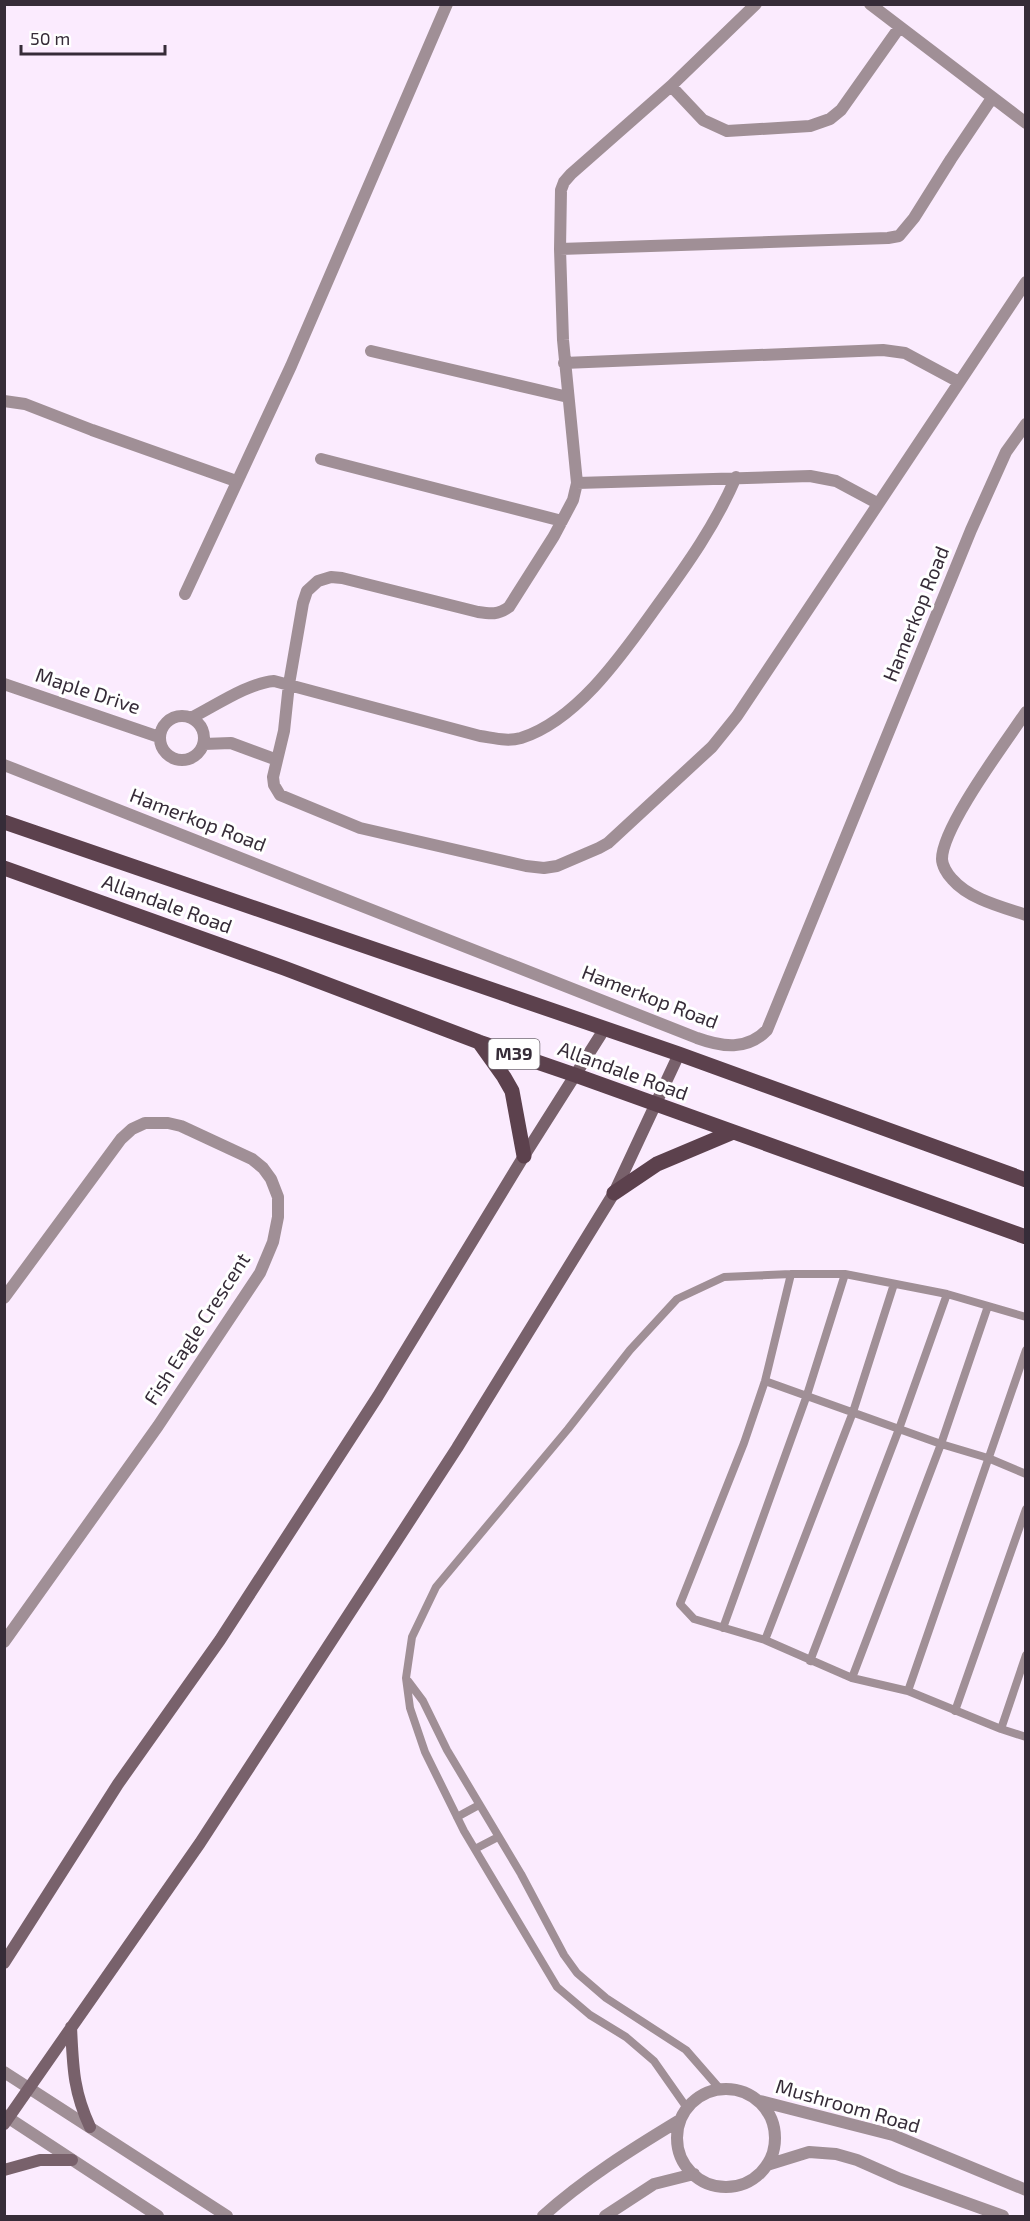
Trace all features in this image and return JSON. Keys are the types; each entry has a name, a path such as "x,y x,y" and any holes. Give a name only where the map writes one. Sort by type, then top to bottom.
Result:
{"main road":[{"name":"Allandale Road","path":"4,822 680,1054 1026,1180"},
{"name":"Allandale Road","path":"4,868 284,968 478,1042 1026,1237"},
{"path":"478,1042 512,1091 524,1156"},
{"path":"614,1192 657,1164 733,1132"}],"street":[{"path":"185,594 291,366 447,4"},
{"path":"756,4 671,86 564,182 560,198 564,363 577,483 573,500 562,522 526,583 509,607 493,614 342,578 318,581 307,591 303,603 273,781 280,795 360,828 526,866 544,868 557,866 608,843 726,732 1026,282"},
{"path":"870,4 1026,123"},
{"path":"671,86 703,120 727,130 810,126 830,119 842,110 900,28"},
{"path":"560,249 748,244 899,236 914,218 992,98"},
{"path":"564,363 882,350 905,353 959,382"},
{"path":"371,351 568,397"},
{"path":"4,401 25,404 236,481"},
{"name":"Hamerkop Road","path":"4,765 697,1038 721,1045 758,1040 767,1030 971,530 1006,452 1026,424"},
{"path":"321,459 562,522"},
{"path":"577,483 819,476 836,481 877,503"},
{"path":"191,718 262,683 274,681 480,736 502,740 519,738 539,730 562,715 621,657 699,546 724,505 736,477"},
{"name":"Maple Drive","path":"4,684 159,737"},
{"path":"1026,712 952,826 945,842 942,861 952,880 970,893 1026,915"},
{"path":"184,716 191,718 202,729 204,744 196,756 176,760 164,753 159,737 169,720 184,716"},
{"path":"204,744 231,743 277,760"},
{"path":"4,1963 118,1784 220,1640 378,1396 605,1028"},
{"path":"158,2217 6,2119 200,1843 444,1468 614,1192 680,1054"},
{"name":"Fish Eagle Crescent","path":"4,1298 114,1148 138,1125 159,1122 181,1126 252,1159 271,1179 278,1197 278,1216 273,1242 260,1273 158,1426 4,1642"},
{"path":"71,2027 73,2067 79,2102 90,2127"},
{"path":"4,2072 227,2217"},
{"path":"720,2089 703,2094 687,2108 680,2120 677,2144 686,2166 703,2181 726,2187 750,2181 767,2165 809,2152 836,2154 1004,2217"},
{"name":"Mushroom Road","path":"720,2089 738,2090 760,2101 893,2135 1026,2190"},
{"name":"Mushroom Road","path":"760,2101 772,2120 775,2131 773,2155 767,2165"},
{"path":"543,2217 595,2175 680,2120"},
{"path":"4,2170 40,2160 72,2160"},
{"path":"605,2217 654,2184 694,2175"}],"lane":[{"path":"791,1274 765,1381 744,1443 680,1604 694,1619 765,1640 852,1678 908,1691 1001,1730 1026,1737"},
{"path":"723,1628 807,1395 845,1274"},
{"path":"687,2108 654,2061 626,2037 590,2015 557,1987 475,1849 424,1752 410,1708 406,1678 412,1636 436,1587 568,1429 630,1350 677,1299 724,1277 845,1274 947,1294 1026,1317"},
{"path":"765,1640 853,1412 894,1284"},
{"path":"810,1661 899,1429 947,1294"},
{"path":"852,1678 941,1444 988,1306"},
{"path":"908,1691 1026,1350"},
{"path":"765,1381 941,1444 988,1458 1026,1474"},
{"path":"955,1711 1026,1509"},
{"path":"1001,1730 1026,1655"},
{"path":"406,1678 423,1701 447,1750 521,1874 564,1955 577,1973 606,1998 686,2050 720,2089"},
{"path":"457,1817 479,1805"},
{"path":"475,1849 498,1837"}]}
